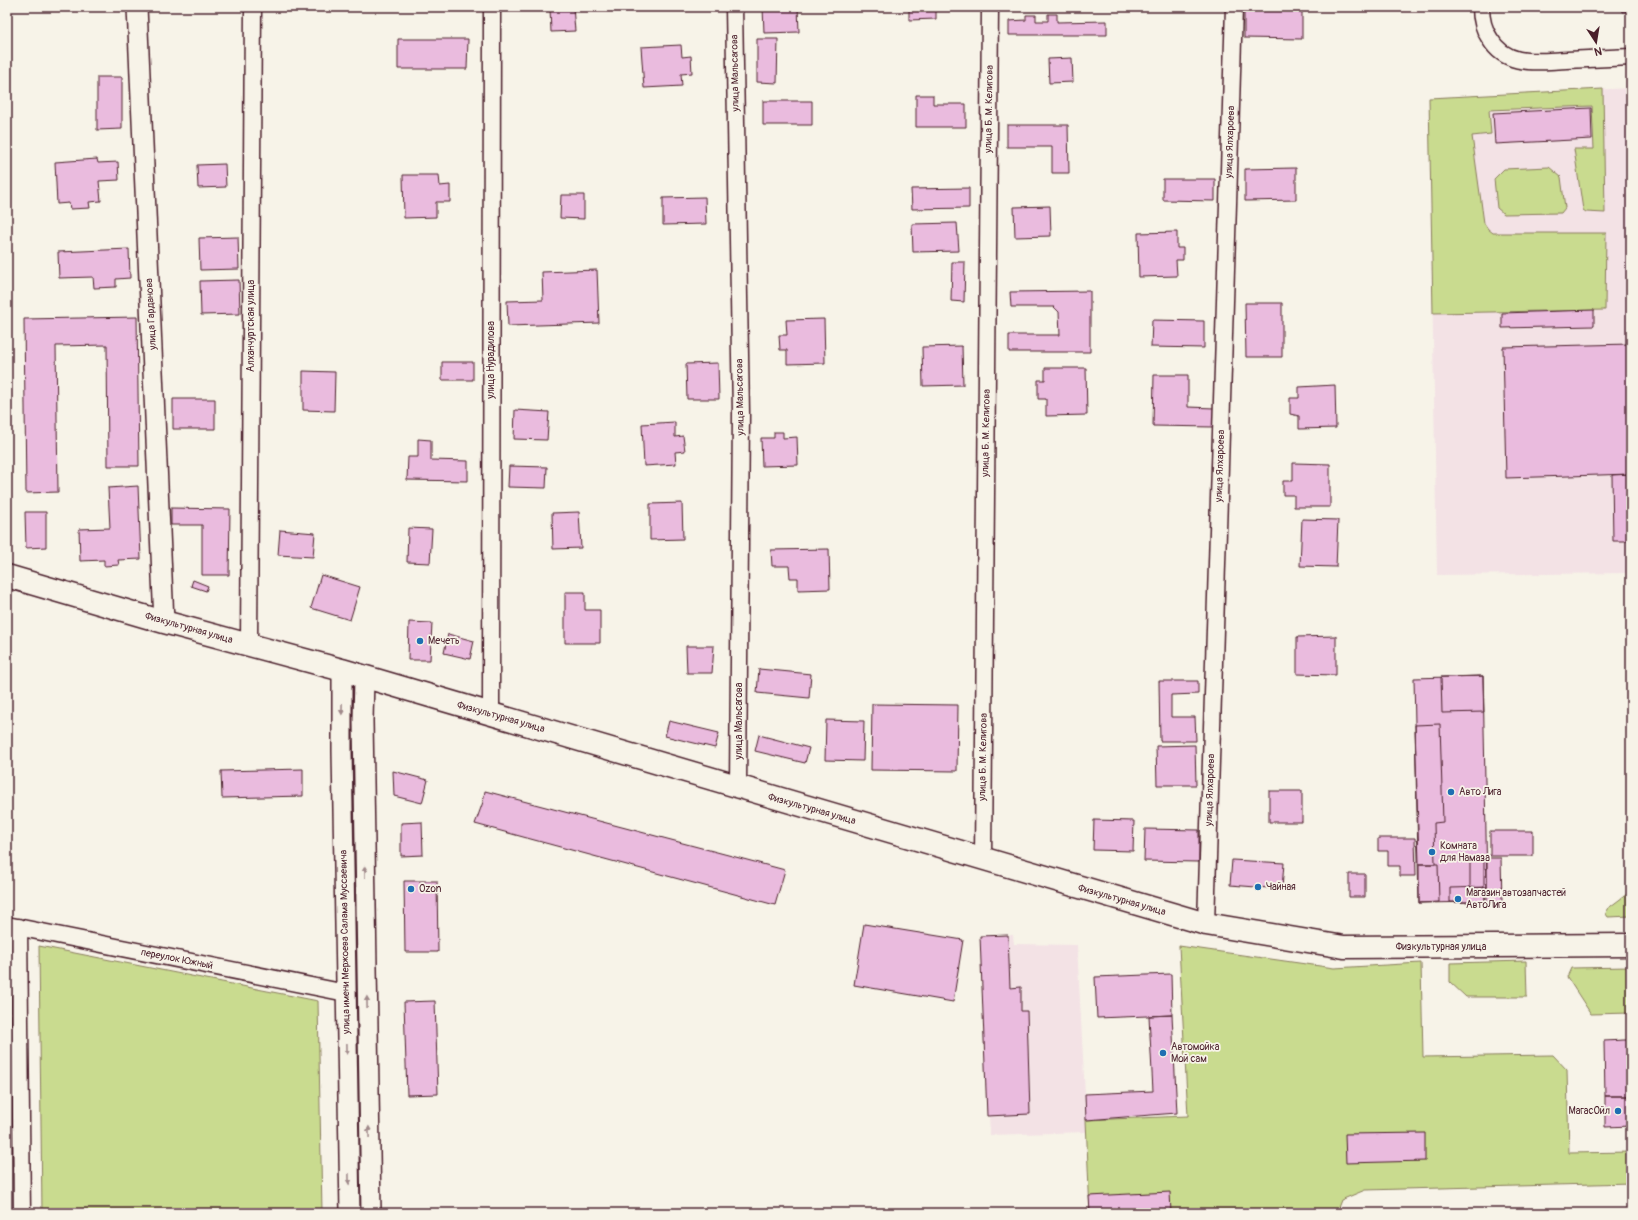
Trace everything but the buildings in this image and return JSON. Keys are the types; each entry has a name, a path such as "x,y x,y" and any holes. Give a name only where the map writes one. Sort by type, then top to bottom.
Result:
{"main road":[{"name":"Физкультурная улица","path":"7,576 164,622 342,670 1206,924 1344,947 1631,945"}],"street":[{"name":"улица Гарданова","path":"137,7 164,622"},
{"name":"Алханчуртская улица","path":"249,645 253,7"},
{"name":"улица Нурадилова","path":"491,714 492,7"},
{"name":"улица Мальсагова","path":"734,7 740,413 738,787"},
{"name":"улица Б. М. Келигова","path":"982,859 990,7"},
{"name":"улица Ялхароева","path":"1206,924 1234,7"},
{"path":"1481,7 1481,19 1486,34 1496,48 1511,58 1530,61 1631,57"},
{"name":"улица имени Мержоева Салама Муссаевича","path":"342,670 350,1213"},
{"name":"улица имени Мержоева Салама Муссаевича","path":"364,677 363,721 371,1213"},
{"path":"13,926 22,1213"},
{"name":"переулок Южный","path":"13,926 346,993"}],"shaded area":[{"path":"1631,88 1631,573 1437,575 1429,98"},
{"path":"1013,935 1014,944 1077,945 1087,1132 990,1135 980,936"}],"green space":[{"path":"1603,89 1605,213 1586,212 1583,210 1574,149 1594,149 1592,106 1489,110 1491,134 1472,136 1484,223 1493,233 1606,233 1605,310 1433,313 1429,98"},
{"path":"1549,167 1561,177 1565,208 1561,213 1504,214 1497,208 1494,179 1504,169"},
{"path":"351,762 357,762 362,963 354,963"},
{"path":"1631,891 1631,916 1608,917 1606,914 1607,909"},
{"path":"39,946 318,1001 322,1213 42,1213"},
{"path":"1179,946 1334,968 1421,963 1423,1057 1553,1055 1567,1070 1569,1153 1631,1152 1631,1183 1365,1190 1341,1200 1336,1213 1090,1213 1086,1120 1188,1116"},
{"path":"1526,961 1527,997 1466,997 1450,982 1450,963"},
{"path":"1631,967 1631,1013 1591,1014 1567,977 1571,968"},
{"path":"354,1018 360,1018 364,1213 357,1213"}],"place":[{"name":"Мечеть","path":"420,641"},
{"name":"Авто Лига","path":"1451,792"},
{"name":"Комната для Намаза","path":"1432,852"},
{"name":"Чайная","path":"1258,887"},
{"name":"Ozon","path":"411,889"},
{"name":"Магазин автозапчастей АвтоЛига","path":"1458,899"},
{"name":"Автомойка Мой сам","path":"1163,1053"},
{"name":"МагасОйл","path":"1618,1111"}]}
